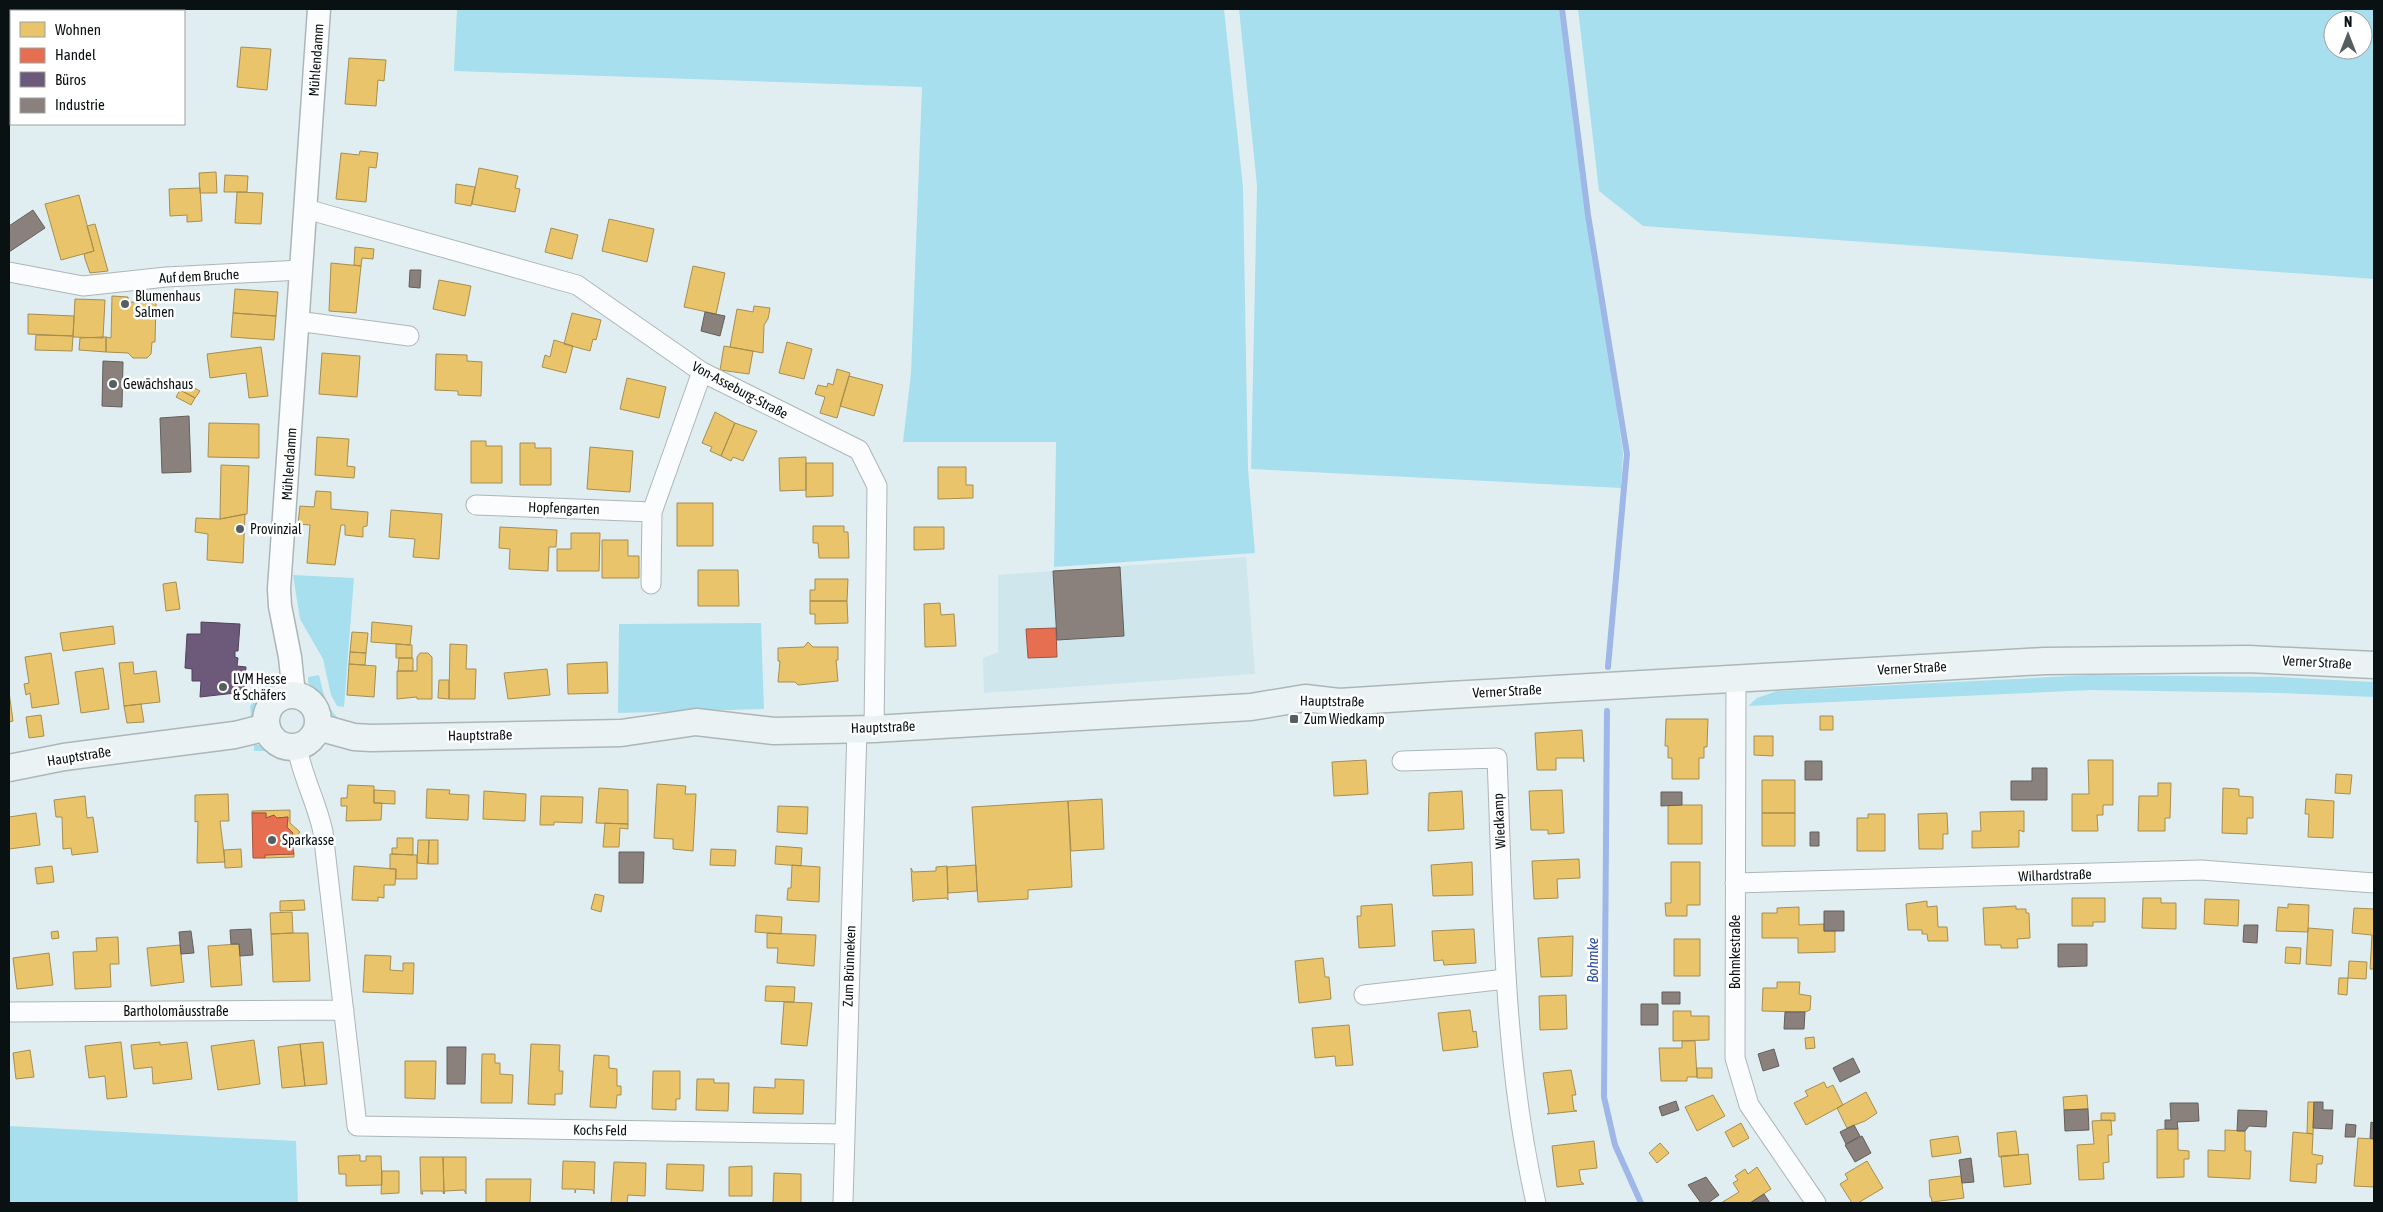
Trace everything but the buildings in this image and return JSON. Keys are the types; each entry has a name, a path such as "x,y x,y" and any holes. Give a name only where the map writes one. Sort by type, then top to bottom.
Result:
{"main road":[{"name":"Verner Straße","path":"1450,695 2044,661 2248,659 2374,665"},
{"path":"294,695 313,705 318,719 318,727 310,740 297,746 287,746 271,736 267,727 267,719 278,699 294,695"},
{"name":"Hauptstraße","path":"318,727 354,737 371,738 622,733 696,722 774,731 866,729 1251,707 1305,698 1339,702 1450,695"},
{"name":"Hauptstraße","path":"9,768 64,757 235,735 267,727"}],"street":[{"name":"Mühlendamm","path":"294,695 279,589 319,9"},
{"name":"Von-Asseburg-Straße","path":"306,208 577,285 702,372 859,450 877,486 866,729"},
{"name":"Auf dem Bruche","path":"9,272 83,286 166,277 301,270"},
{"path":"297,321 410,336"},
{"path":"651,584 652,512 702,372"},
{"name":"Hopfengarten","path":"476,505 652,512"},
{"name":"Bohmkestraße","path":"1736,678 1735,1058 1748,1105 1816,1203"},
{"name":"Zum Brünneken","path":"843,1203 844,1134 866,729"},
{"path":"297,746 306,779 318,810 322,832 344,1010"},
{"name":"Wiedkamp","path":"1402,761 1496,758 1506,979 1523,1149 1536,1203"},
{"name":"Wilhardstraße","path":"1735,883 2201,870 2374,883"},
{"path":"1364,995 1506,979"},
{"name":"Kochs Feld","path":"344,1010 357,1126 844,1134"},
{"name":"Bartholomäusstraße","path":"9,1012 344,1010"}],"shaded area":[{"path":"457,9 1224,9 1243,187 1248,469 1255,553 1054,567 1056,442 903,442 911,373 922,87 454,71"},
{"path":"1239,9 1559,9 1623,453 1621,488 1251,469 1257,186"},
{"path":"1578,9 2374,9 2374,279 1643,226 1599,191"},
{"path":"1246,557 1255,674 984,693 983,658 998,652 998,575"},
{"path":"293,575 354,578 344,707 337,706 331,695 323,659 300,619"},
{"path":"761,623 764,709 618,713 619,624"},
{"path":"319,675 327,703 337,717 335,719 325,712 308,682 308,677"},
{"path":"2091,675 2278,677 2374,682 2374,697 2281,693 2091,690 1748,706 1757,698 1777,691"},
{"path":"272,678 279,679 275,689 260,711 251,717 250,706"},
{"path":"254,745 268,745 284,751 287,759 264,751 254,751"},
{"path":"9,1126 296,1141 298,1203 9,1203"}],"waterway":[{"path":"1562,9 1588,215 1627,454 1608,667"},
{"name":"Bohmke","path":"1607,711 1604,1097 1615,1145 1641,1203"}],"place":[{"name":"Blumenhaus Salmen","path":"125,304"},
{"name":"Gewächshaus","path":"113,384"},
{"name":"Provinzial","path":"240,529"},
{"name":"LVM Hesse & Schäfers","path":"223,687"},
{"name":"Zum Wiedkamp","path":"1294,719"},
{"name":"Sparkasse","path":"272,840"}]}
